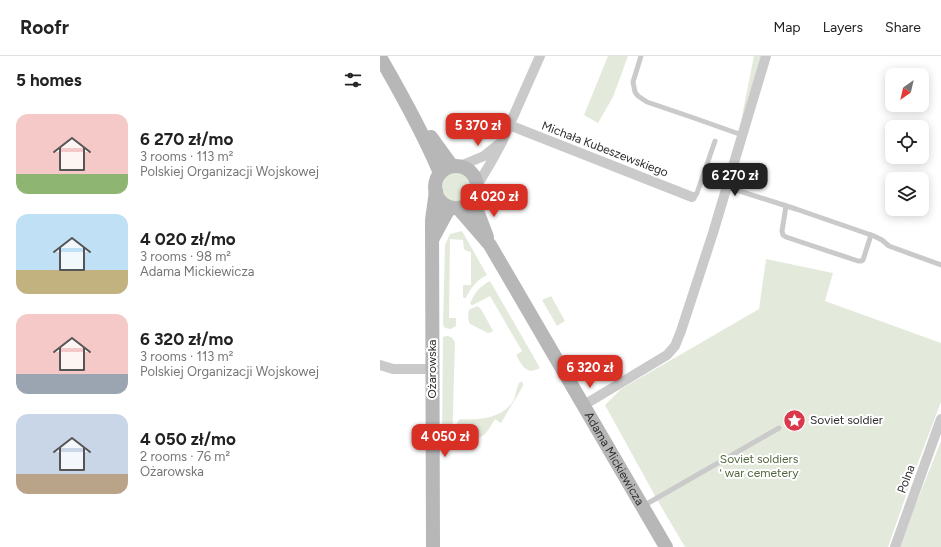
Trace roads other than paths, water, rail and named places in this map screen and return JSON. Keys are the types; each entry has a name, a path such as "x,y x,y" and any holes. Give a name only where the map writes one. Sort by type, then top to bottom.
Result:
{"street":[{"path":"502,142 484,156 456,166 448,167 440,173 436,181 436,191 440,200 445,205 454,208 466,206 473,200 477,192 478,184 502,142 540,56"},
{"path":"584,405 667,355 675,346 713,233 766,56"},
{"path":"380,57 407,103 440,173"},
{"path":"407,103 441,151 456,166 466,168 472,172 478,184"},
{"name":"Michała Kubeszewskiego","path":"509,125 692,197"},
{"name":"Ożarowska","path":"433,547 432,220 436,191"},
{"name":"Adama Mickiewicza","path":"473,200 490,245 666,547"},
{"name":"Ożarowska","path":"433,240 447,212 454,208"},
{"name":"Adama Mickiewicza","path":"454,208 490,245"},
{"path":"380,365 393,369 432,369"},
{"name":"Polna","path":"895,547 941,419"}],"lane":[{"path":"641,56 633,82 635,92 638,96 647,102 742,135"},
{"path":"692,197 697,193 715,140"},
{"path":"727,187 871,235 882,240 889,246 941,265"},
{"path":"786,206 782,231 783,235 786,237 861,261 863,260 871,235"},
{"path":"643,506 779,428"}],"place":[{"name":"Soviet soldier","path":"794,420"}],"park label":[{"name":"Soviet soldiers ' war cemetery","path":"759,466"}]}
